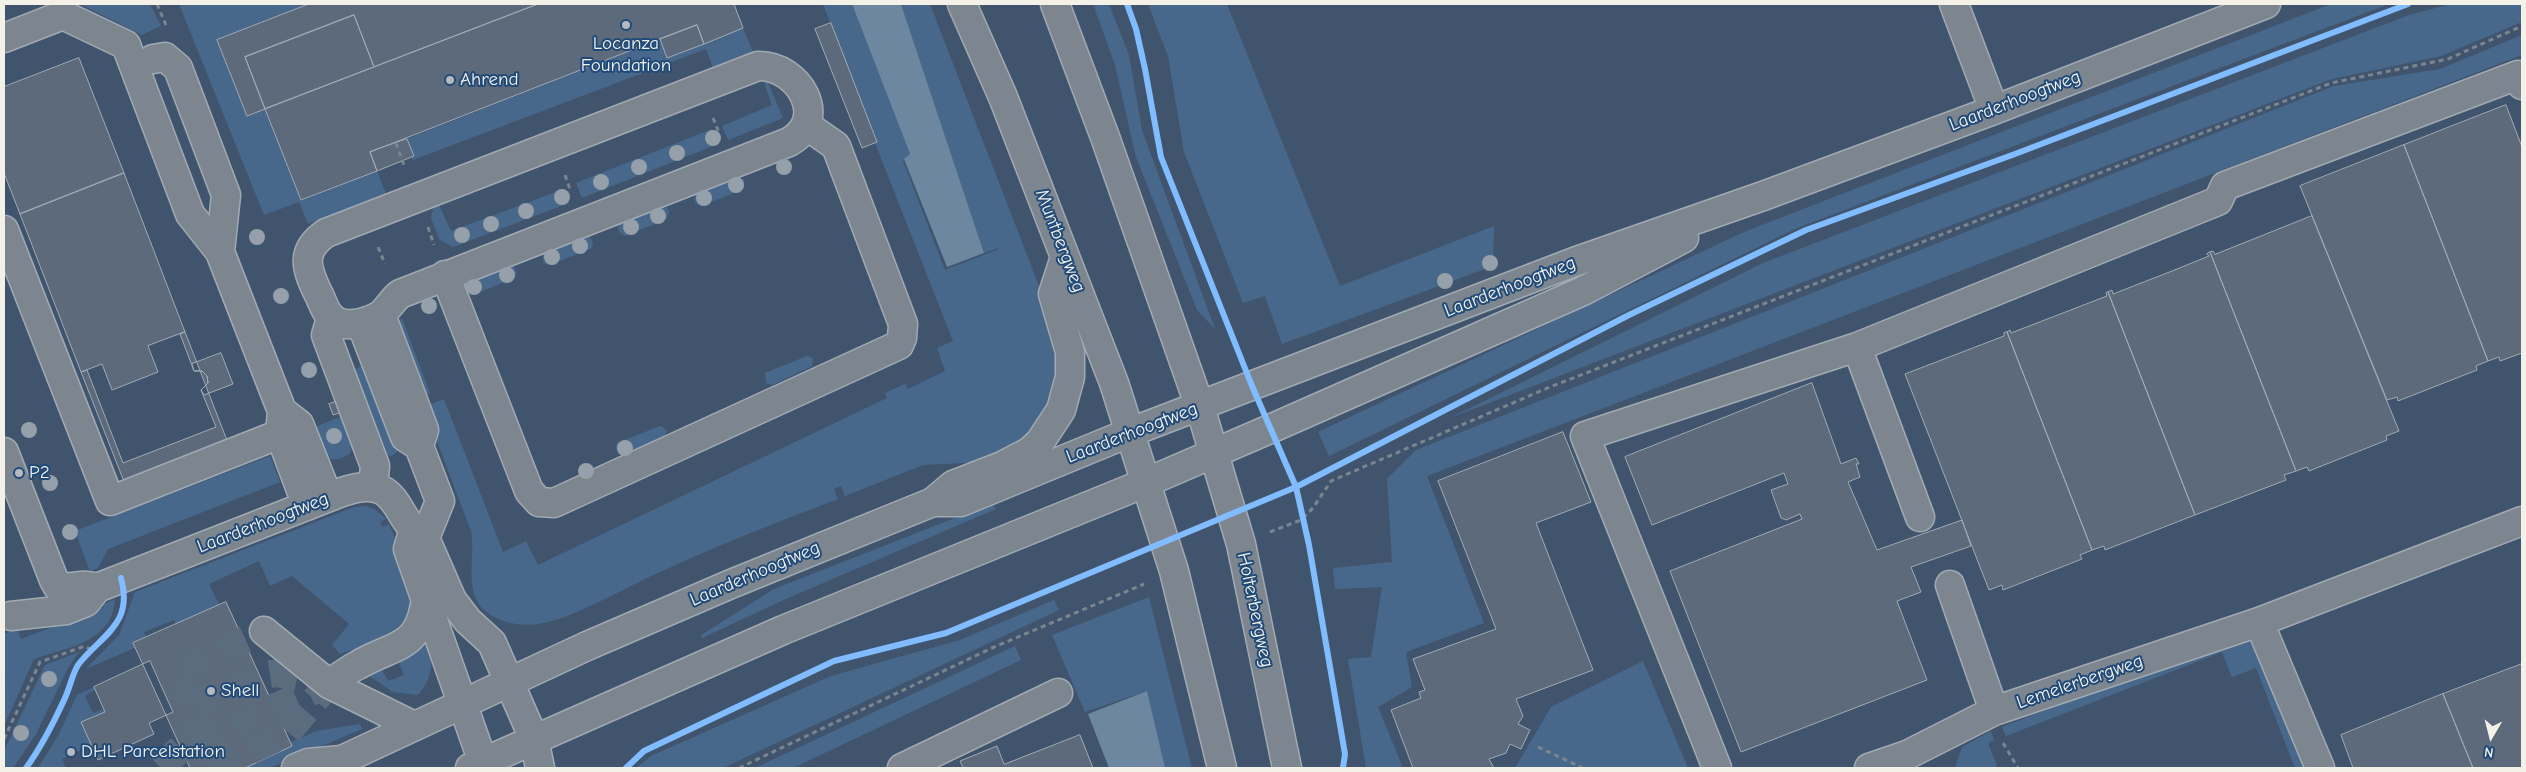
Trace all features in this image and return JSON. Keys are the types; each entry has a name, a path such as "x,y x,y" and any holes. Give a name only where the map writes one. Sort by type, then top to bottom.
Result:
{"street":[{"name":"Muntbergweg","path":"962,4 1003,97 1066,257 1131,432 1145,484"},
{"path":"1054,4 1105,137 1200,407 1212,454"},
{"path":"1954,4 1994,110"},
{"name":"Laarderhoogtweg","path":"296,768 308,764 337,764 587,646 731,584 933,502 961,502 1131,432 1574,262 1763,196 1994,110 2266,4"},
{"path":"4,38 63,15 126,45 190,214 220,252 281,423"},
{"path":"153,59 165,58 178,68 226,196 220,252"},
{"path":"758,66 769,66 786,73 797,82 806,103 806,125 800,136 789,142 400,294 371,319 344,324 331,318 308,270 307,258 310,248 317,239 326,233 758,66"},
{"path":"1717,768 1585,436 1857,347 2218,200 2225,186 2518,75 2522,85"},
{"path":"445,275 528,491 539,502 554,503 899,345 902,338 903,324 836,146 806,125"},
{"name":"Laarderhoogtweg","path":"371,319 424,430 419,446 440,501 408,549 426,596 462,705 479,766 534,739 783,630 1145,484 1583,291 1763,196"},
{"path":"4,230 110,501 281,423 299,424 317,502"},
{"path":"933,502 953,485 1002,466 1029,452 1040,442 1061,410 1070,377 1070,352 1053,294 1066,257"},
{"path":"331,318 326,335 375,466 373,487 393,499 419,535 452,600 468,622 492,643 534,739 540,768"},
{"path":"1857,347 1920,517"},
{"path":"4,452 58,587 65,588 85,584 97,588 86,602 66,610 11,616"},
{"name":"Holterbergweg","path":"1212,454 1241,544 1287,768"},
{"path":"1145,484 1174,571 1222,768"},
{"name":"Laarderhoogtweg","path":"97,588 358,486 373,487"},
{"name":"Lemelerbergweg","path":"1869,768 1910,762 1994,711 2259,622 2522,521"},
{"path":"1950,585 1994,711"},
{"path":"329,684 358,664 402,646 415,632 424,615 426,596"},
{"path":"2259,622 2320,768"},
{"path":"264,632 329,684 414,726"},
{"path":"902,768 1058,693"}],"path":[{"path":"1241,544 1301,520 1313,508 1331,481 1550,387 2331,83 2448,59 2522,26"},
{"path":"701,87 732,164"},
{"path":"553,145 584,223"},
{"path":"1300,512 1304,528"},
{"path":"739,768 992,648 1174,571"},
{"path":"4,739 40,662 85,646 93,651"},
{"path":"1538,747 1583,768"}],"shaded area":[{"path":"80,4 150,4 161,26 142,35"},
{"path":"179,4 308,4 217,40 247,116 265,109 301,201 377,171 386,194 308,224 299,202 264,215"},
{"path":"823,4 852,4 910,154 903,161 945,270 999,249 984,253 901,4 930,4 1052,320 1058,368 1049,404 1026,438 985,462 923,465 845,496 841,486 834,489 838,499 704,552 599,602 552,621 523,625 494,617 482,608 473,591 471,531 424,407 444,399 503,552 526,541 538,565 887,398 885,393 905,384 908,389 945,371 937,348 953,341 875,143 877,142"},
{"path":"852,4 901,4 984,253 947,267 904,159 910,154"},
{"path":"1093,4 1109,4 1129,55 1142,130 1215,329 1197,310 1136,157 1115,65"},
{"path":"1148,4 1227,4 1340,286 1494,226 1493,266 1282,344 1265,296 1243,303 1184,152 1168,56"},
{"path":"2331,4 2389,4 1797,228 1329,456 1318,432 1744,232"},
{"path":"2451,4 2522,4 2522,22 2441,56 2332,79 1450,418 1763,263 2409,15"},
{"path":"743,28 753,52 713,68 706,49 413,160 411,158 414,156 407,139 660,39 668,57"},
{"path":"2522,35 2522,55 1427,476 1484,623 1406,652 1412,687 1378,707 1403,768 1366,768 1348,659 1371,657 1382,587 1335,589 1333,568 1392,562 1387,479 1416,450 2334,86 2440,69"},
{"path":"766,78 783,118 728,140 722,126 772,105 763,79"},
{"path":"712,129 718,144 582,198 576,183"},
{"path":"737,177 744,180 744,189 701,206 696,204 694,198 696,193"},
{"path":"564,189 569,203 453,247 440,240 431,218 433,208 439,205 451,231"},
{"path":"661,206 667,208 669,212 667,219 625,236 620,233 618,228 621,222"},
{"path":"586,236 590,237 593,242 592,248 550,265 543,263 543,253"},
{"path":"510,265 514,267 517,273 514,278 473,295 467,292 465,286 469,281"},
{"path":"402,318 430,393 420,397 398,323"},
{"path":"807,356 813,358 812,366 772,385 766,383 765,373"},
{"path":"362,365 367,366 400,449 392,456 385,455 353,371"},
{"path":"345,415 353,442 350,454 339,459 326,459 310,429"},
{"path":"660,426 667,430 664,437 623,456 618,454 617,443"},
{"path":"270,456 280,482 108,549 98,568 90,571 75,531"},
{"path":"993,503 996,509 788,598 702,638 701,635 774,589"},
{"path":"365,506 375,509 386,519 380,522 383,527 389,524 415,588 416,596 404,626 387,638 340,654 332,645 349,624 292,576 270,586 259,561 209,584 221,608 179,629 174,620 144,632 148,642 86,669 119,635 135,592 354,507"},
{"path":"1149,597 1192,768 1164,768 1147,691 1085,712 1052,635"},
{"path":"115,599 112,614 106,625 97,634 74,646 34,659 4,726 4,681 6,680 4,675 4,634 17,629 21,639 104,607 103,605"},
{"path":"1054,600 1059,610 723,768 636,768 651,756 831,676 960,640"},
{"path":"430,633 432,658 430,673 418,695 393,692 368,675 382,669 388,681 404,675 399,662 413,654"},
{"path":"2245,637 2259,644 2308,768 2295,768 2256,668 2232,677 2222,652 2006,736 2002,727 2189,655"},
{"path":"1015,646 1021,660 793,768 755,768"},
{"path":"79,652 68,668 36,734 13,768 4,768 4,751 45,665"},
{"path":"1643,661 1688,768 1515,768 1551,707"},
{"path":"94,687 95,690 85,696 93,713 104,709 105,712 81,722 92,745 62,759 66,768 38,768 58,736 77,695"},
{"path":"1147,691 1165,768 1109,768 1088,714"},
{"path":"360,724 362,729 270,768 234,768 316,731"},
{"path":"1991,731 1994,740 1988,743 1998,768 1955,768 1962,747"}],"building":[{"path":"309,4 538,4 374,67 354,15 245,57 265,109 247,116 217,40"},
{"path":"538,4 734,4 743,28 704,44 697,25 660,39 370,152 377,171 301,200 265,109"},
{"path":"354,15 374,67 265,109 245,57"},
{"path":"831,23 877,142 862,148 815,29"},
{"path":"697,25 704,44 667,58 660,39"},
{"path":"79,58 124,173 20,214 4,173 4,87"},
{"path":"2506,105 2522,147 2522,353 2500,361 2499,357 2488,361 2404,145"},
{"path":"407,139 414,156 377,171 370,152"},
{"path":"2404,145 2488,361 2476,366 2477,370 2398,401 2397,397 2387,400 2300,186"},
{"path":"124,173 185,332 180,334 194,371 202,371 207,376 208,383 201,390 216,427 123,463 87,370 81,372 20,214"},
{"path":"2312,216 2399,431 2386,436 2387,440 2309,471 2307,467 2296,471 2210,252 2213,251 2215,254"},
{"path":"2210,252 2296,471 2284,475 2286,480 2195,515 2108,292 2112,290 2113,294 2172,271 2209,256 2207,254"},
{"path":"2108,292 2195,515 2105,550 2104,546 2092,550 2007,332 2010,330 2011,333 2107,296 2106,293"},
{"path":"185,332 228,443 125,484 81,372 102,364 112,390 158,372 148,346"},
{"path":"2007,332 2092,550 2080,555 2082,559 2003,590 2002,585 1989,590 1905,374 2004,336 2004,333"},
{"path":"221,353 233,384 204,395 201,390 208,383 207,376 202,371 194,371 192,364"},
{"path":"1812,383 1841,464 1856,458 1859,464 1856,464 1860,477 1848,482 1877,550 1962,520 1971,546 1911,567 1921,592 1897,601 1927,680 1741,752 1670,571 1802,519 1800,514 1786,520 1781,518 1771,490 1788,484 1784,473 1652,525 1625,457"},
{"path":"338,401 342,412 333,415 329,404"},
{"path":"1563,432 1591,502 1536,523 1593,670 1516,699 1523,716 1518,724 1530,730 1521,749 1510,744 1506,753 1489,759 1494,768 1413,768 1391,710 1421,698 1419,692 1425,690 1413,659 1496,629 1438,481"},
{"name":"Shell","path":"226,602 292,746 245,768 190,768 133,643"},
{"path":"150,661 173,712 149,723 154,734 98,760 81,722 105,712 94,687"},
{"path":"2522,664 2522,768 2473,768 2443,694"},
{"path":"2443,694 2473,768 2353,768 2341,735"},
{"path":"1080,735 1093,768 963,768 960,761 997,746 1004,764"}],"tunnel":[{"path":"189,744 195,726 194,716 176,671 264,631"},
{"path":"192,705 259,676 278,673 329,684"},
{"path":"161,768 181,748 329,684"},
{"path":"212,768 287,733 326,687"}],"cycle path":[{"path":"1127,4 1136,29 1145,69 1161,157 1252,386 1296,487 1309,545 1345,754 1343,768"},
{"path":"626,768 644,751 834,661 946,633 1296,487 1629,315 1806,230 2015,154 2408,4"},
{"path":"26,768 52,725 78,665 113,628 119,618 123,607 124,594 121,578"}],"place":[{"name":"Locanza Foundation","path":"626,25"},
{"name":"Ahrend","path":"450,80"},
{"name":"P2","path":"19,473"},
{"name":"Shell","path":"211,691"},
{"name":"DHL Parcelstation","path":"71,752"}]}
